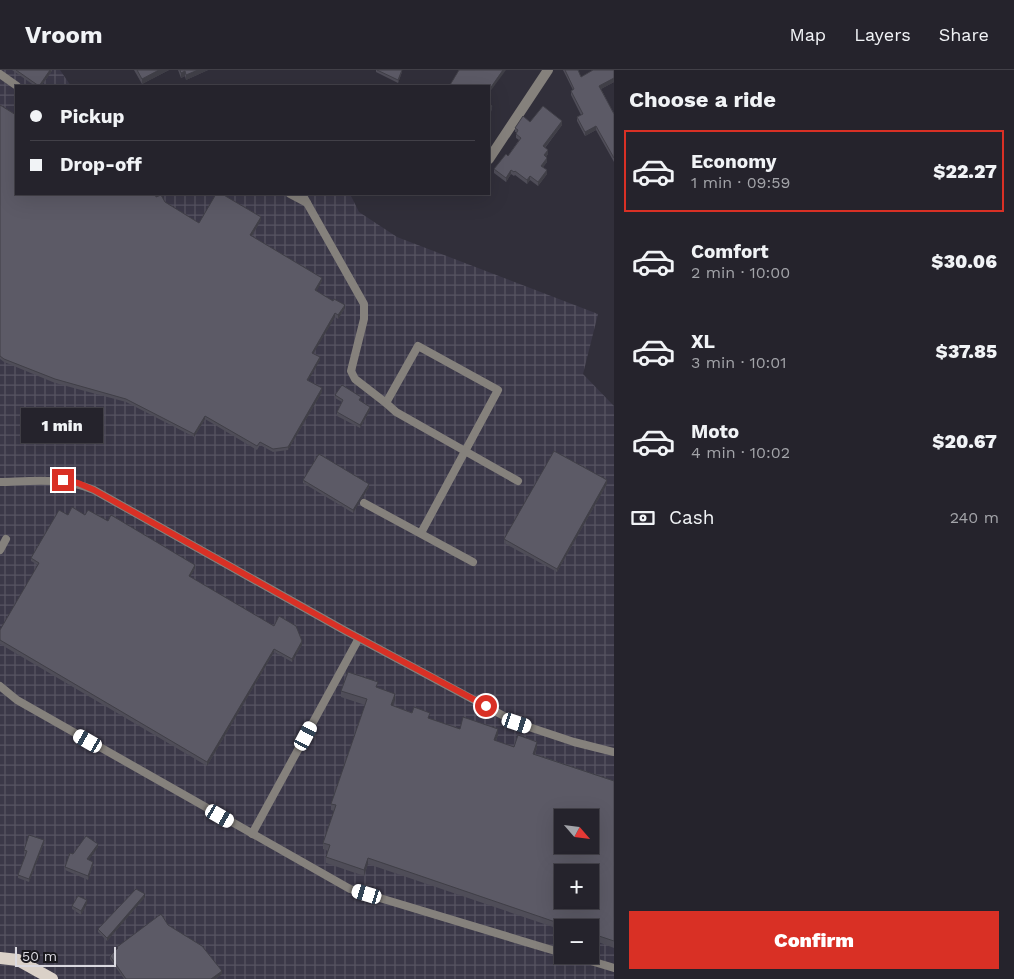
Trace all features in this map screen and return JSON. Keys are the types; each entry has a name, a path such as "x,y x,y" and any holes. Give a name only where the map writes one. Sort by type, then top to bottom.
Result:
{"main road":[{"path":"0,958 18,960 52,979"}],"street":[{"path":"490,157 548,70"}],"lane":[{"path":"0,74 16,85"},
{"path":"292,195 307,203"},
{"path":"303,195 364,304 364,319 351,370 355,379 396,412 518,481"},
{"path":"386,403 418,346 498,390 421,533"},
{"path":"0,482 63,480 78,483 94,490 359,638 517,723 574,742 614,752"},
{"path":"364,503 473,562"},
{"path":"0,550 6,539"},
{"path":"252,834 359,638"},
{"path":"0,686 17,700 350,889 554,950"},
{"path":"599,963 614,968"}],"shaded area":[{"path":"0,70 60,70 70,85 15,85 15,195 350,195 359,212 397,237 598,314 583,374 614,406 614,979 0,979"}],"building":[{"path":"16,70 50,70 40,85"},
{"path":"137,70 159,70 142,79"},
{"path":"180,70 198,70 186,75 185,71 181,73"},
{"path":"377,70 402,70 398,80"},
{"path":"459,70 503,70 490,89 490,85 450,85"},
{"path":"565,70 578,70 581,77 593,70 614,70 614,78 599,86 614,114 614,158 596,126 585,132 577,117 583,114 571,91 574,89"},
{"path":"0,105 15,114 15,195 155,195 156,197 161,195 165,202 199,223 215,195 224,195 261,217 250,235 322,278 315,290 333,301 334,299 345,305 338,315 335,313 312,353 320,357 307,380 322,388 288,447 273,449 260,442 257,446 205,416 194,434 126,399 55,379 0,356"},
{"path":"543,106 562,121 543,146 548,150 544,155 547,158 541,166 547,170 538,182 530,176 527,180 511,170 506,178 494,169 506,154 508,156 521,138 516,134 518,130 515,128 523,116 530,122"},
{"path":"342,385 361,397 359,400 370,407 360,425 337,412 343,400 335,395"},
{"path":"554,451 607,480 557,569 504,539"},
{"path":"319,454 369,484 353,510 303,480"},
{"path":"72,507 85,515 88,510 108,521 111,515 195,565 189,576 274,626 279,616 296,626 302,641 292,659 274,649 207,762 0,640 0,630 39,563 31,558 59,510 68,515"},
{"path":"348,672 378,682 376,687 395,694 391,705 412,713 414,707 430,713 428,718 460,729 463,717 498,729 494,740 514,747 518,735 537,742 533,754 614,781 614,941 599,936 599,919 554,919 554,922 368,858 364,870 326,857 330,845 323,843 336,805 331,804 367,699 341,691"},
{"path":"29,835 44,840 29,879 18,875 27,851 24,850"},
{"path":"86,836 98,844 87,859 93,862 88,876 65,867 70,853 73,854"},
{"path":"136,889 145,894 107,938 98,929"},
{"path":"78,896 87,900 81,911 72,906"},
{"path":"161,914 168,925 202,946 222,971 211,979 126,979 110,956 117,947"}],"route":[{"path":"63,480 78,483 94,490 342,629 486,706"}]}
